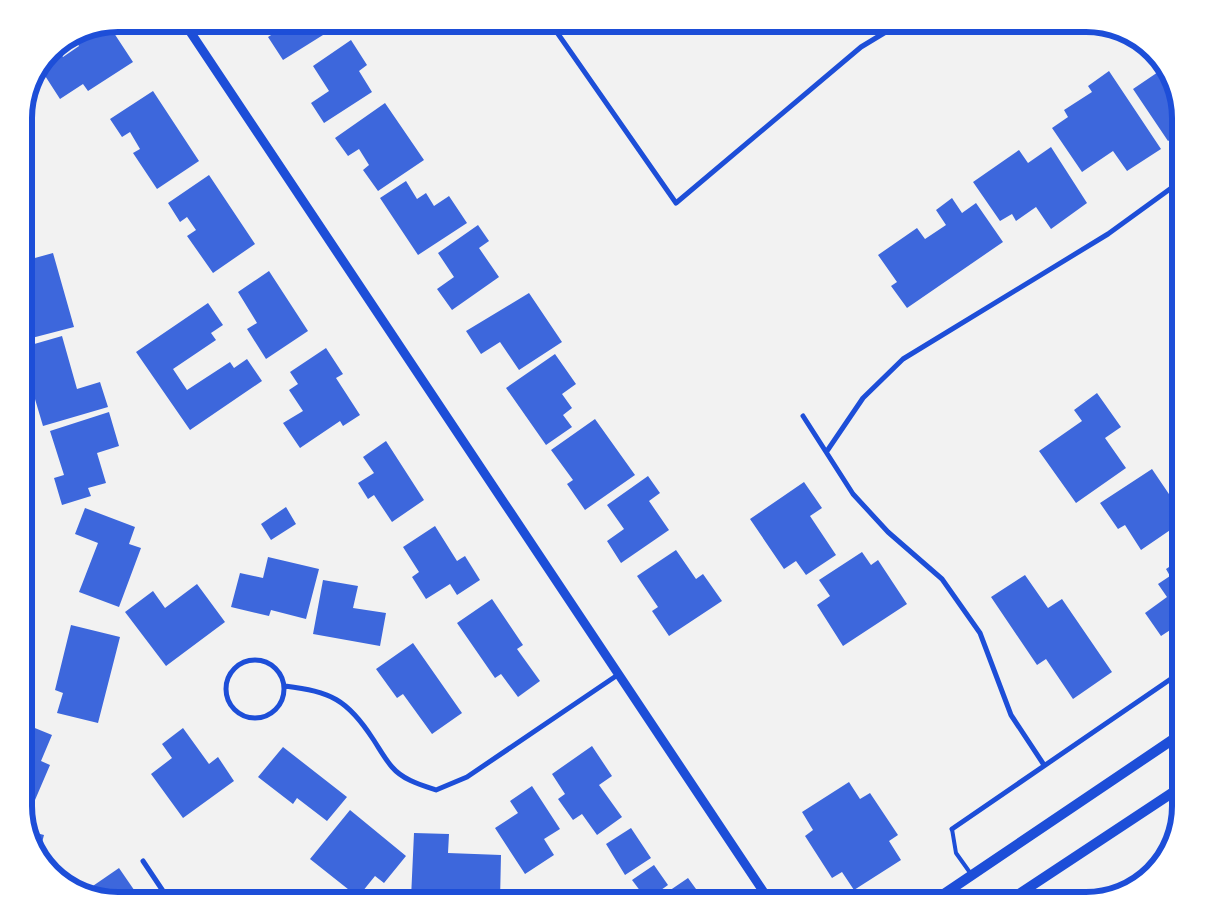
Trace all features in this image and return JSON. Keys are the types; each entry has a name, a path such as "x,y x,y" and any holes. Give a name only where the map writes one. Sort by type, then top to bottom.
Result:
{"main road":[{"path":"947,892 1172,740"},
{"path":"1022,892 1172,793"}],"street":[{"path":"190,32 764,892"},
{"path":"556,32 676,203 861,48 886,32"},
{"path":"827,451 863,398 903,359 1108,234 1172,188"},
{"path":"803,416 853,494 888,532 942,579 980,633 1011,715 1044,765"},
{"path":"252,660 261,660 278,669 285,686 280,706 273,713 254,718 236,711 229,703 226,694 226,684 229,675 235,668 252,660"},
{"path":"285,686 321,692 339,701 357,715 392,768 414,782 436,790 466,777 619,674"},
{"path":"952,829 1172,678"},
{"path":"143,861 163,892"}],"lane":[{"path":"952,829 956,853 972,876"}],"building":[{"path":"276,32 321,32 323,35 283,60 268,37"},
{"path":"114,33 133,62 88,91 83,84 60,99 44,75 61,55 63,57 79,46 77,43 86,39"},
{"path":"351,40 367,65 359,71 372,92 324,123 311,103 329,91 313,66"},
{"path":"1109,71 1161,149 1127,171 1113,151 1082,172 1052,128 1068,117 1064,110 1092,92 1088,86"},
{"path":"1159,72 1170,96 1172,139 1168,141 1133,89"},
{"path":"153,91 199,161 157,189 133,153 140,149 130,132 122,137 110,119"},
{"path":"385,103 424,160 378,191 363,170 369,165 359,149 348,156 335,138"},
{"path":"1051,147 1087,203 1051,229 1036,207 1016,221 1012,214 1000,221 973,182 1019,150 1028,163"},
{"path":"209,175 255,244 213,273 187,236 196,230 187,217 180,222 168,203"},
{"path":"406,181 417,199 426,193 434,206 449,196 467,223 418,255 380,198"},
{"path":"952,198 962,213 976,203 1003,242 907,308 891,286 897,282 878,255 917,228 925,239 946,225 936,210"},
{"path":"478,225 489,241 479,248 499,277 452,310 437,289 454,277 438,253"},
{"path":"53,253 74,327 33,338 33,259"},
{"path":"269,271 308,331 266,359 247,329 257,323 238,292"},
{"path":"529,293 562,342 519,370 500,342 481,354 466,331"},
{"path":"208,303 223,325 211,333 216,340 173,369 187,390 230,362 234,368 247,359 262,381 190,430 136,352"},
{"path":"62,336 77,389 100,382 108,407 43,426 33,392 33,344"},
{"path":"326,348 343,374 336,378 360,415 343,426 340,421 300,448 283,423 303,411 289,390 298,384 290,372"},
{"path":"555,354 576,384 562,394 572,408 563,415 572,427 546,445 506,388"},
{"path":"1097,393 1121,427 1105,438 1126,468 1076,503 1039,451 1082,421 1074,410"},
{"path":"109,412 119,446 97,453 106,483 88,488 91,496 62,505 54,478 64,475 50,431"},
{"path":"595,419 635,475 585,510 567,484 573,480 551,450"},
{"path":"386,441 424,500 392,522 374,495 368,499 358,483 374,473 363,457"},
{"path":"1152,469 1172,499 1172,529 1141,550 1125,525 1118,529 1100,503"},
{"path":"648,476 660,493 649,501 669,530 621,563 607,541 624,529 607,505"},
{"path":"804,482 822,508 810,516 836,555 806,575 796,561 784,569 750,519"},
{"path":"286,507 296,524 271,540 261,524"},
{"path":"85,508 135,527 129,544 141,548 119,607 79,592 98,543 75,534"},
{"path":"435,526 457,561 465,556 480,580 457,595 450,584 426,599 412,577 419,572 403,547"},
{"path":"676,550 696,579 703,574 722,601 669,636 652,611 658,607 637,576"},
{"path":"862,552 871,565 878,560 907,604 843,646 817,605 830,596 819,580"},
{"path":"268,557 319,569 306,619 271,610 269,616 231,607 240,573 263,578"},
{"path":"1172,565 1172,629 1161,636 1145,613 1167,597 1158,584 1170,576 1166,569"},
{"path":"1025,575 1048,608 1062,599 1112,672 1073,699 1046,659 1037,665 991,597"},
{"path":"323,580 358,586 353,608 386,613 380,646 313,634"},
{"path":"197,584 225,622 166,666 125,612 153,591 165,608"},
{"path":"492,599 523,645 517,649 540,681 518,697 501,674 495,678 457,623"},
{"path":"71,625 120,637 98,723 57,713 63,693 55,690"},
{"path":"413,643 462,713 432,734 403,694 397,698 376,669"},
{"path":"33,727 52,735 41,761 50,765 33,805"},
{"path":"183,728 209,764 218,757 234,781 183,818 151,774 172,758 162,744"},
{"path":"592,746 612,776 599,785 622,817 597,835 582,814 573,820 558,799 565,794 552,774"},
{"path":"283,747 347,797 327,821 297,798 293,804 258,777"},
{"path":"849,782 860,799 870,793 898,835 889,841 901,860 854,890 842,872 832,878 805,836 813,830 802,812"},
{"path":"532,786 560,829 544,839 554,855 525,874 495,828 518,813 510,801"},
{"path":"350,810 406,856 384,883 375,876 362,892 352,892 310,859"},
{"path":"631,828 651,858 625,875 606,844"},
{"path":"37,833 44,835 42,844"},
{"path":"414,833 449,834 448,853 501,855 500,892 411,892"},
{"path":"654,865 668,885 658,892 641,892 632,880"},
{"path":"119,868 136,892 118,892 91,887"},
{"path":"688,878 698,892 667,892"}]}
